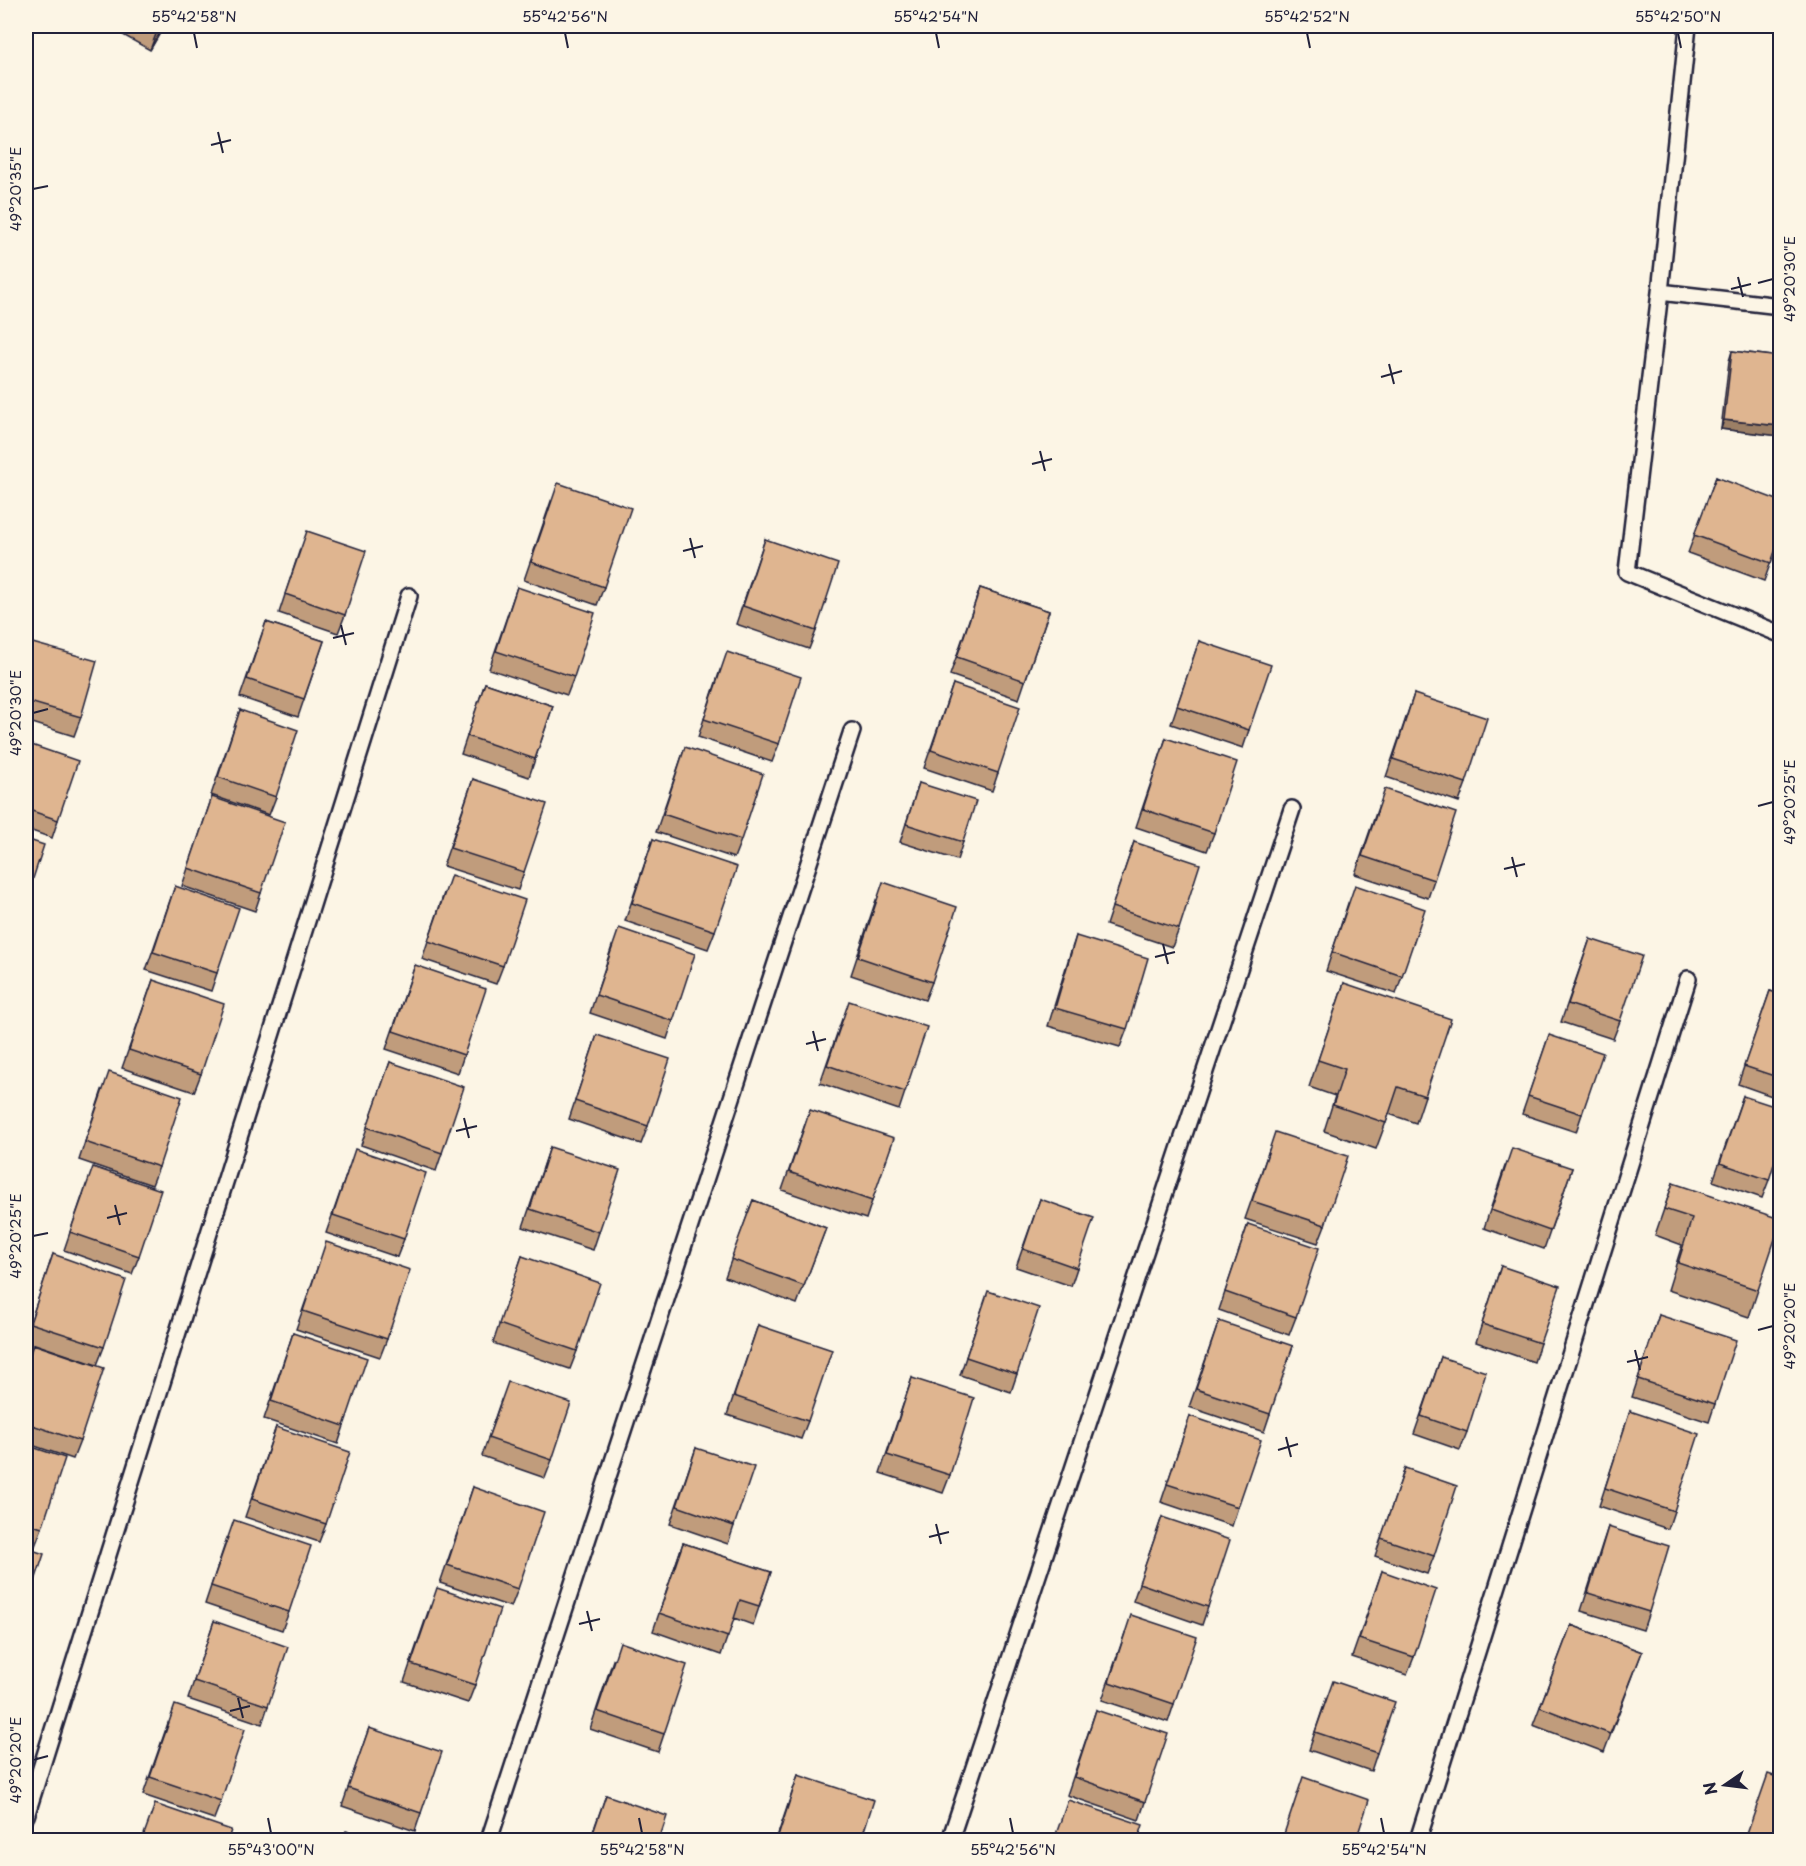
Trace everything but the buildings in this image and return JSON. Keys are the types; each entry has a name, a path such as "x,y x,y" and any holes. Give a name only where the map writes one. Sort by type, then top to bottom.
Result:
{"lane":[{"path":"1688,26 1628,572 1780,634"},
{"path":"1660,292 1780,306"},
{"path":"26,1816 409,596"},
{"path":"489,1840 852,730"},
{"path":"950,1840 1292,809"},
{"path":"1418,1840 1688,979"}]}
